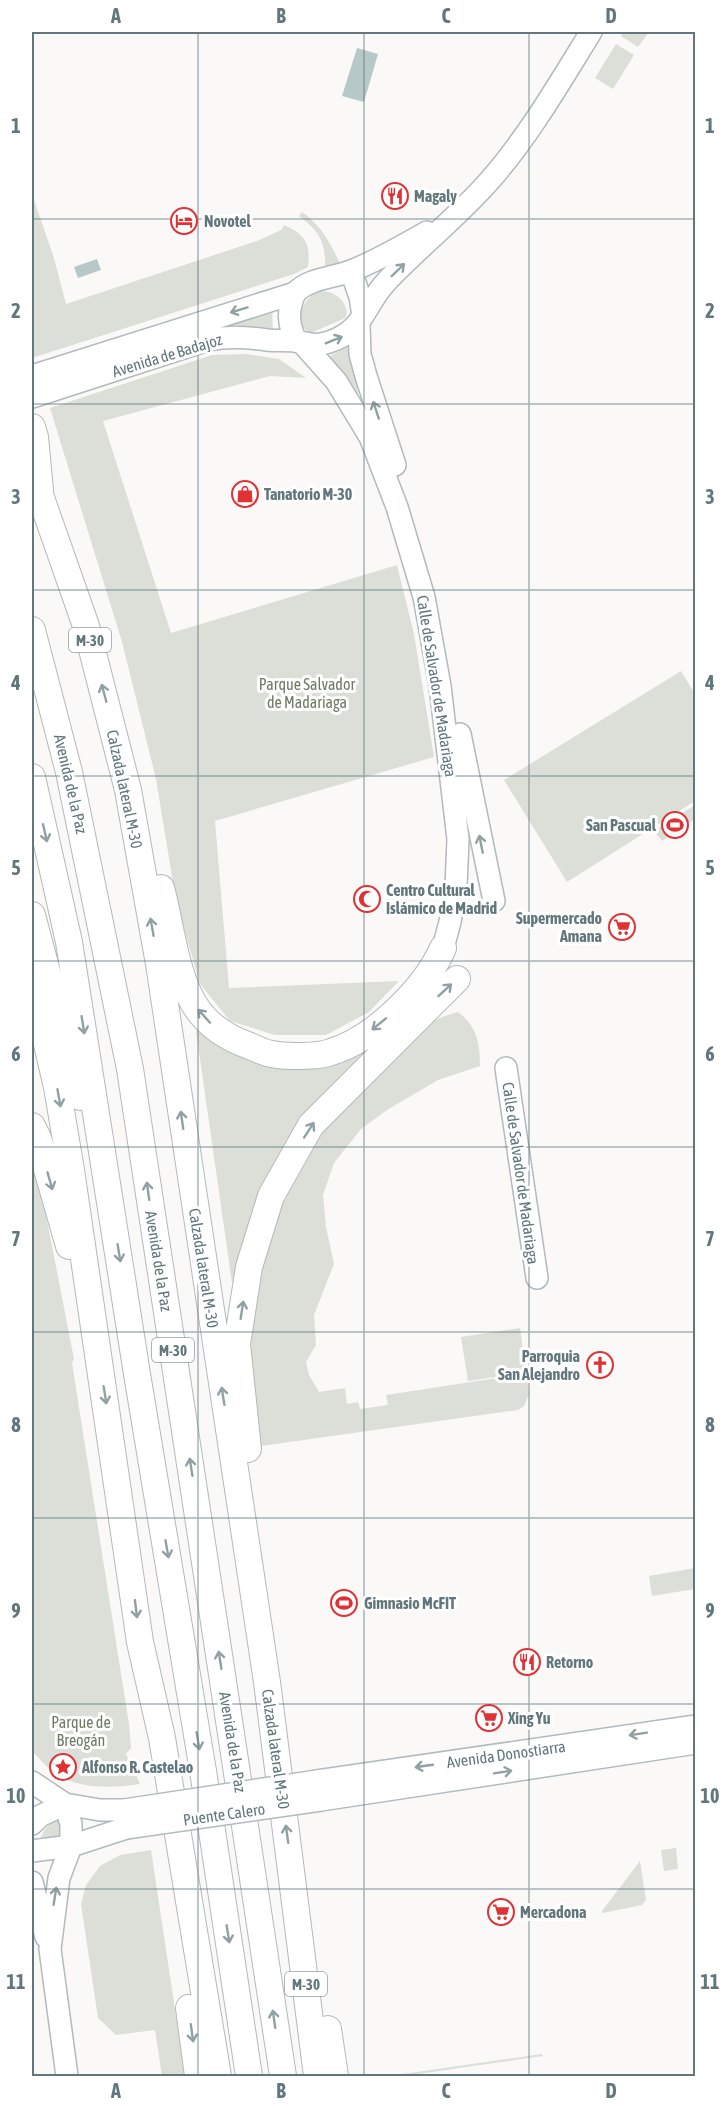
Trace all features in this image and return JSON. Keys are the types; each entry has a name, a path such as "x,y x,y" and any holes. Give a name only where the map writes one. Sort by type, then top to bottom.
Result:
{"highway":[{"name":"Calzada lateral M-30","path":"32,427 35,437 36,483 86,626 128,790 159,964 267,1682 317,2076"},
{"name":"Avenida de la Paz","path":"32,630 69,772 130,1069 283,2076"},
{"name":"M-30","path":"32,777 69,942 137,1374 194,1715 249,2076"},
{"path":"128,790 162,889 186,991 199,1012 218,1031 235,1040 272,1054 330,1053 356,1041 407,999 423,980 443,948"},
{"path":"32,915 53,1002 110,1195"},
{"path":"267,1682 265,1611 237,1344 249,1267 272,1196 311,1125 457,979"},
{"path":"32,980 71,1170 140,1642 150,1740 198,2076"},
{"path":"32,1126 38,1138 95,1337"},
{"path":"140,1642 162,1738 218,2076"},
{"path":"294,1892 321,1985 335,2076"},
{"path":"199,1967 216,2008 229,2076"}],"street":[{"name":"Avenida de Badajoz","path":"32,376 81,370 228,336 300,343 327,343 344,336 361,320 387,281 437,234 513,153 591,32"},
{"name":"Avenida de Badajoz","path":"32,397 81,370 295,293 307,284 351,271 420,236 462,208"},
{"path":"351,271 360,297 361,320"},
{"path":"295,293 289,318 290,327 300,343"},
{"name":"Calle de Salvador de Madariaga","path":"361,320 360,354 414,517 442,627 461,741 494,901"},
{"name":"Calle de Salvador de Madariaga","path":"300,343 336,381 370,437 397,507 424,597 440,686 458,839 456,887 443,948"},
{"name":"Calle de Salvador de Madariaga","path":"506,1068 537,1278"},
{"name":"Avenida Donostiarra","path":"319,1791 696,1726"},
{"name":"Avenida Donostiarra","path":"319,1791 696,1743"},
{"path":"32,1782 65,1804 100,1810 125,1819"},
{"name":"Puente Calero","path":"125,1819 319,1791"},
{"path":"32,1824 40,1816 65,1804"},
{"path":"50,1949 58,1878 71,1846 71,1824 65,1804"},
{"path":"32,1851 71,1846 125,1819"},
{"path":"32,1882 50,1949 67,2076"}],"green space":[{"path":"624,32 649,32 638,47 621,36"},
{"path":"616,44 634,55 613,89 595,78"},
{"path":"32,194 54,258 66,304 257,241 281,230 284,225 297,232 305,241 308,267 294,274 32,358"},
{"path":"302,212 325,236 341,266 325,272 325,254 321,240 313,228 299,216"},
{"path":"317,291 333,293 344,303 347,313 345,318 311,333 303,328 301,311 308,299"},
{"path":"272,309 273,330 255,330 229,323"},
{"path":"349,346 358,392 358,395 328,357"},
{"name":"Parque Salvador de Madariaga","path":"246,354 279,359 306,378 270,376 103,421 171,633 397,565 414,634 434,757 215,821 229,988 399,981 369,1012 326,1035 275,1035 230,1021 200,984 176,901 156,779 122,642 50,408 212,355"},
{"path":"681,671 695,694 695,801 567,882 504,780"},
{"name":"San Pascual","path":"695,805 695,819 662,841 654,831"},
{"path":"458,1012 469,1023 476,1036 480,1066 438,1080 387,1110 361,1129 334,1163 323,1195 326,1227 334,1264 314,1315 316,1345 306,1362 309,1375 319,1392 345,1388 347,1404 358,1402 360,1409 388,1405 386,1395 517,1375 515,1364 516,1374 468,1381 461,1337 520,1328 529,1394 524,1406 518,1410 261,1446 255,1404 251,1342 254,1300 257,1279 276,1215 286,1191 302,1162 330,1124 401,1046 431,1022"},
{"path":"196,1031 202,1031 220,1043 370,1046 311,1110 285,1144 260,1195 232,1283"},
{"name":"Parque de Breogán","path":"32,1143 74,1359 72,1363 129,1724 131,1748 126,1754 140,1784 106,1787 72,1782 52,1771 32,1751"},
{"path":"695,1568 695,1589 652,1596 649,1576"},
{"path":"60,1820 63,1836 41,1837 48,1826"},
{"path":"676,1848 678,1869 664,1871 661,1850"},
{"path":"151,1850 185,2076 162,2076 155,2030 116,2035 98,2018 81,1904 86,1885 100,1866 120,1855"},
{"path":"640,1861 646,1900 642,1905 603,1913 602,1911"},
{"path":"542,2054 543,2056 404,2076 403,2074"}],"shaded area":[{"path":"357,48 378,54 364,102 342,96"},
{"path":"97,259 101,270 78,278 74,267"}],"place":[{"name":"Magaly","path":"395,196"},
{"name":"Novotel","path":"184,221"},
{"name":"Tanatorio M-30","path":"245,494"},
{"name":"San Pascual","path":"675,825"},
{"name":"Centro Cultural Islámico de Madrid","path":"367,899"},
{"name":"Supermercado Amana","path":"622,927"},
{"name":"Parroquia San Alejandro","path":"600,1365"},
{"name":"Gimnasio McFIT","path":"344,1603"},
{"name":"Retorno","path":"527,1662"},
{"name":"Xing Yu","path":"489,1718"},
{"name":"Alfonso R. Castelao","path":"63,1767"},
{"name":"Mercadona","path":"501,1912"}]}
